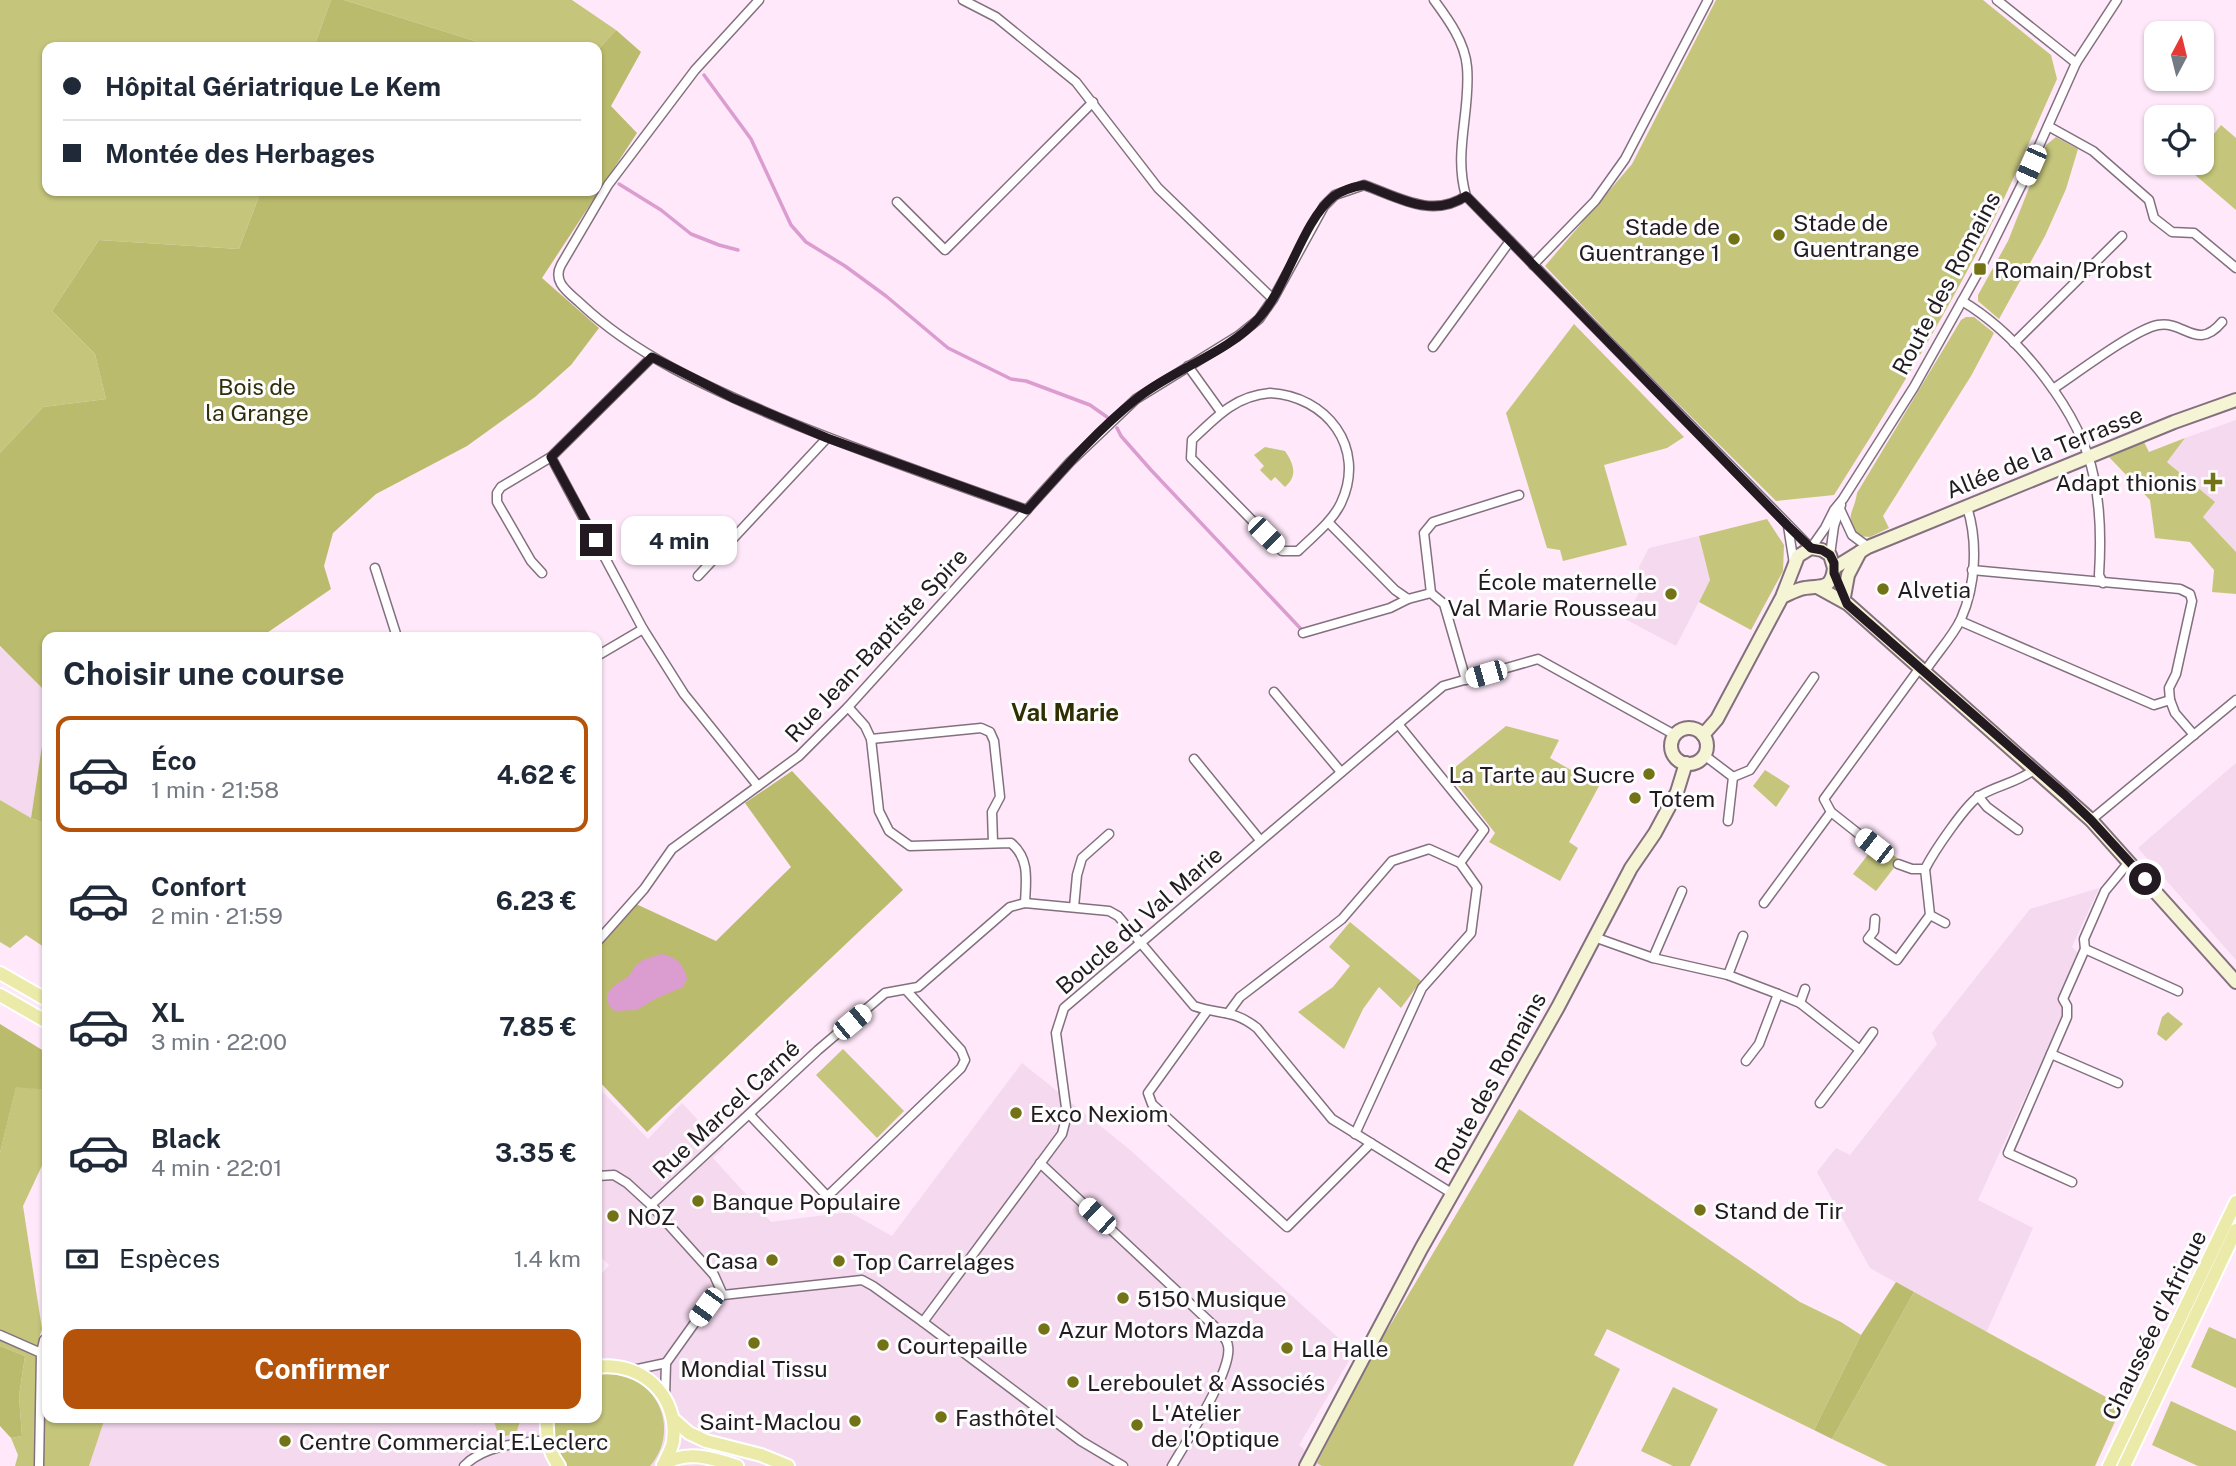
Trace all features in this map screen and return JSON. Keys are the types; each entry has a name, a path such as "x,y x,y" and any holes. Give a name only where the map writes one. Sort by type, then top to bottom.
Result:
{"main road":[{"path":"0,973 42,997"},
{"path":"0,995 42,1019"},
{"name":"Chaussée d'Afrique","path":"2109,1466 2236,1202"},
{"name":"Chaussée d'Afrique","path":"2124,1466 2236,1230"},
{"path":"602,1367 633,1370 650,1379 665,1397 673,1419 673,1443 663,1466"},
{"path":"673,1419 689,1433 706,1441 761,1455 788,1466"},
{"path":"547,1423 547,1440 553,1459 559,1466"},
{"path":"663,1466 675,1457 687,1456 708,1457 737,1466"}],"street":[{"path":"602,195 695,70 759,0"},
{"path":"963,0 996,17 1076,82 1158,188 1273,299"},
{"path":"1434,0 1454,27 1467,66 1461,160 1461,179 1466,196 1788,526 1811,548 1822,550 1833,565 1846,601"},
{"path":"1533,265 1595,201 1625,159 1708,0"},
{"path":"1997,0 2076,63"},
{"name":"Route des Romains","path":"1703,735 1717,719 1782,597 1798,556 1811,548 1825,528 1833,510 1843,499 1914,387 2003,224 2076,63 2117,0"},
{"path":"897,202 945,250 1093,102"},
{"path":"2048,126 2093,151 2149,201 2154,218 2172,232 2194,233 2236,268"},
{"name":"Rue Jean-Baptiste Spire","path":"602,936 644,889 672,849 799,756 848,707 1070,462 1136,399 1238,336 1259,319 1273,299 1315,219 1335,195 1364,185 1402,200 1437,208 1466,196"},
{"path":"602,196 557,273 558,281 586,308 652,357 733,398 827,438 1027,510"},
{"path":"2014,343 2122,236"},
{"path":"1433,347 1510,241"},
{"path":"1962,301 1994,324 2014,343 2053,389 2074,425 2094,477 2099,513 2099,575 2104,583"},
{"path":"2053,389 2147,328 2168,324 2192,334 2204,335 2216,329 2222,322"},
{"path":"542,573 531,561 497,502 497,493 501,487 551,457 652,357"},
{"path":"1188,366 1221,412"},
{"path":"1270,393 1284,394 1319,409 1335,425 1343,440 1349,464 1348,481 1342,501 1328,522 1298,551 1282,551 1191,457 1192,440 1221,412 1245,398 1270,393"},
{"name":"Allée de la Terrasse","path":"1833,565 1864,549 2088,457 2236,400"},
{"path":"698,576 827,438"},
{"path":"551,457 643,629 684,694 758,786"},
{"path":"1466,680 1444,604 1430,593 1424,533 1433,522 1518,495"},
{"name":"Route des Romains","path":"1833,565 1834,526 1843,499"},
{"path":"1874,846 1831,812 1824,799 1960,621 1968,597 1975,539 1967,507"},
{"path":"1840,509 1852,535 1864,549 1848,575 1846,601"},
{"path":"1328,522 1395,590 1408,599"},
{"path":"1788,526 1796,578 1846,601 1921,671 2091,820 2236,982"},
{"path":"1782,597 1829,583 1833,565"},
{"path":"376,568 395,632"},
{"path":"1972,570 2180,589 2190,594 2190,614 2176,674 2169,688 2175,713 2194,735"},
{"path":"1303,633 1390,608 1408,599 1430,593"},
{"path":"1960,621 2154,705 2170,699"},
{"path":"602,653 643,629"},
{"name":"Boucle du Val Marie","path":"923,1322 1062,1134 1067,1115 1056,1033 1065,1008 1443,686 1538,659 1675,736"},
{"path":"1733,777 1750,770 1814,677"},
{"path":"1274,692 1341,772"},
{"path":"2091,820 2236,700"},
{"path":"848,707 871,739 879,811 888,831 909,846 1011,843 1025,859 1025,903 1109,911 1118,916 1194,1006 1207,1011 1229,1012 1244,1018 1257,1028 1332,1119 1453,1194"},
{"path":"1398,724 1484,830 1460,863"},
{"path":"871,739 981,728 990,732 994,741 1000,797 992,812 993,843"},
{"path":"1689,728 1703,735 1707,745 1704,755 1696,762 1686,763 1678,759 1673,752 1672,743 1679,731 1689,728"},
{"path":"1704,755 1733,777"},
{"path":"1194,759 1260,840"},
{"name":"Route des Romains","path":"1306,1466 1326,1423 1558,1007 1631,869 1655,833 1677,792 1686,763"},
{"path":"1875,919 1874,931 1868,939 1898,964 1930,915 1925,869 1933,853 1978,796 2026,776 2035,769"},
{"path":"1728,821 1733,777"},
{"path":"1978,796 1987,807 2018,830"},
{"path":"1764,903 1831,812"},
{"path":"1074,907 1077,874 1082,858 1109,834"},
{"path":"1229,1012 1240,997 1342,919 1392,861 1429,849 1460,863 1477,887 1471,933 1422,988 1355,1134"},
{"path":"2072,1182 2008,1153 2067,1017 2067,1006 2063,999 2085,949 2084,939 2105,891 2129,862"},
{"path":"1898,864 1912,869 1925,869"},
{"path":"1653,958 1682,891"},
{"name":"Rue Marcel Carné","path":"651,1205 818,1050 885,993 918,988 1010,907 1025,903"},
{"path":"1930,915 1945,923"},
{"path":"1728,975 1743,936"},
{"path":"1594,937 1653,958 1728,975 1800,1003 1860,1049"},
{"path":"2085,949 2178,991"},
{"path":"1800,1003 1805,989"},
{"path":"750,1115 827,1196 961,1068 965,1060 961,1050 907,991"},
{"path":"1746,1061 1759,1044 1778,994"},
{"path":"1207,1011 1147,1093 1152,1104 1287,1227 1371,1143"},
{"path":"1820,1103 1873,1032"},
{"path":"2051,1054 2118,1083"},
{"path":"1040,1163 1227,1341 1229,1349 1224,1373 1172,1466"},
{"path":"602,1176 614,1175 651,1205 713,1275 723,1295"},
{"path":"665,1397 666,1363 706,1307 723,1295 862,1280 923,1322 1081,1441 1124,1466"},
{"path":"0,1335 41,1353"},
{"path":"39,1466 42,1349"},
{"path":"633,1370 666,1363"},
{"name":"Route des Romains","path":"1297,1466 1326,1423"},
{"path":"464,1466 470,1460 493,1449 547,1440"}],"shaded area":[{"name":"Adapt thionis","path":"2236,420 2236,552 2203,517 2214,502 2167,461 2185,438"},
{"name":"École maternelle Val Marie Rousseau","path":"1699,536 1710,580 1676,646 1625,619 1642,587 1639,567 1649,548"},
{"path":"0,647 42,688 42,746 31,818 0,800"},
{"path":"2236,763 2236,960 2138,848"},
{"path":"2099,888 2072,947 2079,954 2059,1000 2064,1012 1978,1200 2033,1228 1986,1333 1870,1268 1817,1172 1836,1148 1850,1155 1937,1044 1932,1033 2030,909"},
{"path":"661,954 682,965 687,979 683,987 637,1010 615,1011 610,1007 608,993 615,985 629,976 643,960"},
{"path":"1022,1063 1129,1149 1354,1352 1299,1445 1322,1466 89,1466 103,1423 495,1423 497,1431 516,1434 519,1423 602,1423 602,1274 609,1265 602,1258 602,1091 648,1139 682,1103 724,1148 713,1158 771,1222 849,1212 892,1236"}],"green space":[{"path":"0,0 331,0 316,42 42,42 42,196 259,196 239,249 99,240 52,311 95,354 106,399 43,407 0,453"},
{"path":"331,0 344,0 478,42 316,42"},
{"path":"344,0 572,0 616,30 602,45 602,42 478,42"},
{"name":"Stade de Guentrange","path":"1716,0 1983,0 2051,55 2057,79 2002,202 1957,290 1834,495 1776,501 1633,359 1545,266 1632,164"},
{"name":"Bois de la Grange","path":"616,30 641,52 611,106 637,133 602,186 602,45"},
{"path":"2221,125 2236,138 2236,210 2195,175 2214,175 2214,134"},
{"path":"2056,137 2078,149 2066,189 2045,236 1999,319 1978,301 1978,295 2008,241 2046,145"},
{"name":"Bois de la Grange","path":"259,196 596,196 542,278 599,328 571,365 535,397 467,446 376,494 333,533 324,566 331,589 268,632 42,632 42,688 0,646 0,453 43,407 106,399 95,354 52,311 99,240 239,249"},
{"path":"1974,317 1994,333 1971,376 1883,516 1889,528 1870,537 1857,536 1850,518 1857,493 1961,320"},
{"path":"1574,324 1684,437 1667,448 1604,465 1627,545 1563,561 1560,550 1547,548 1506,413"},
{"path":"2185,438 2167,462 2215,502 2203,517 2236,552 2236,594 2212,592 2214,570 2190,542 2155,538 2150,500 2109,457 2144,442 2149,452"},
{"path":"1265,447 1285,451 1291,461 1292,479 1285,487 1275,477 1271,481 1260,470 1264,466 1254,455"},
{"path":"1767,519 1784,545 1783,571 1751,630 1699,602 1710,580 1699,536"},
{"path":"1506,726 1559,740 1550,758 1599,786 1569,842 1578,848 1560,881 1489,842 1495,833 1448,773"},
{"path":"42,746 42,822 31,818"},
{"path":"1765,770 1790,786 1776,807 1753,786"},
{"path":"792,771 903,890 647,1132 602,1084 602,944 636,904 716,941 791,867 745,803"},
{"path":"0,800 42,822 42,946 26,935 10,948 0,942"},
{"path":"1877,843 1900,860 1876,891 1853,874"},
{"path":"1350,922 1421,981 1401,1008 1379,987 1363,1009 1344,1049 1298,1012 1333,987 1350,966 1329,947"},
{"path":"2168,1012 2183,1024 2166,1041 2157,1034 2162,1017"},
{"path":"0,1024 42,1050 42,1090 16,1087 0,1153"},
{"path":"843,1049 904,1111 877,1138 816,1075"},
{"path":"16,1086 42,1089 42,1166 23,1206 42,1329 39,1338 42,1339 42,1423 103,1423 89,1466 15,1466 18,1455 11,1438 22,1436 19,1396 25,1356 0,1346 0,1153"},
{"path":"1519,1109 1800,1302 1861,1335 1814,1430 1607,1329 1594,1355 1620,1369 1573,1466 1322,1466 1317,1463 1370,1359"},
{"path":"1896,1282 1914,1292 1832,1439 1814,1430 1861,1335"},
{"path":"1914,1292 2115,1402 2121,1408 2095,1466 1888,1466 1832,1439"},
{"path":"2209,1327 2236,1339 2236,1388 2191,1367"},
{"path":"0,1346 25,1356 19,1396 22,1436 11,1438 0,1426"},
{"path":"616,1373 634,1380 656,1399 664,1428 661,1448 650,1466 566,1466 558,1455 552,1430 553,1423 602,1423 602,1374"},
{"path":"1673,1387 1718,1409 1690,1466 1673,1466 1641,1451"},
{"path":"2171,1401 2236,1431 2236,1466 2198,1466 2152,1445"},
{"path":"495,1423 519,1423 516,1434 505,1436 497,1431"}],"waterway":[{"path":"704,75 751,139 791,225 806,242 886,296 948,348 1011,379 1026,381 1090,405 1107,417"},
{"path":"619,184 661,210 691,234 738,250"},
{"path":"1117,428 1151,470 1301,629"}],"place":[{"name":"Stade de Guentrange","path":"1779,235"},
{"name":"Stade de Guentrange 1","path":"1734,239"},
{"name":"Romain/Probst","path":"1980,269"},
{"name":"Adapt thionis","path":"2213,482"},
{"name":"Alvetia","path":"1883,589"},
{"name":"École maternelle Val Marie Rousseau","path":"1671,594"},
{"name":"La Tarte au Sucre","path":"1649,774"},
{"name":"Totem","path":"1635,798"},
{"name":"Exco Nexiom","path":"1016,1113"},
{"name":"Banque Populaire","path":"698,1201"},
{"name":"Stand de Tir","path":"1700,1210"},
{"name":"NOZ","path":"613,1216"},
{"name":"Casa","path":"772,1260"},
{"name":"Top Carrelages","path":"839,1261"},
{"name":"5150 Musique","path":"1123,1298"},
{"name":"Azur Motors Mazda","path":"1044,1329"},
{"name":"Mondial Tissu","path":"754,1343"},
{"name":"Courtepaille","path":"883,1345"},
{"name":"La Halle","path":"1287,1348"},
{"name":"Lereboulet & Associés","path":"1073,1382"},
{"name":"Fasthôtel","path":"941,1417"},
{"name":"Saint-Maclou","path":"855,1421"},
{"name":"L'Atelier de l'Optique","path":"1137,1425"},
{"name":"Centre Commercial E.Leclerc","path":"285,1441"}],"district":[{"name":"Val Marie","path":"1065,712"}],"route":[{"path":"596,540 551,457 652,357 733,398 827,438 1027,510 1070,462 1136,399 1238,336 1259,319 1273,299 1315,219 1335,195 1364,185 1402,200 1437,208 1466,196 1788,526 1811,548 1830,555 1834,563 1834,573 1847,604 2065,795 2145,879"}]}
